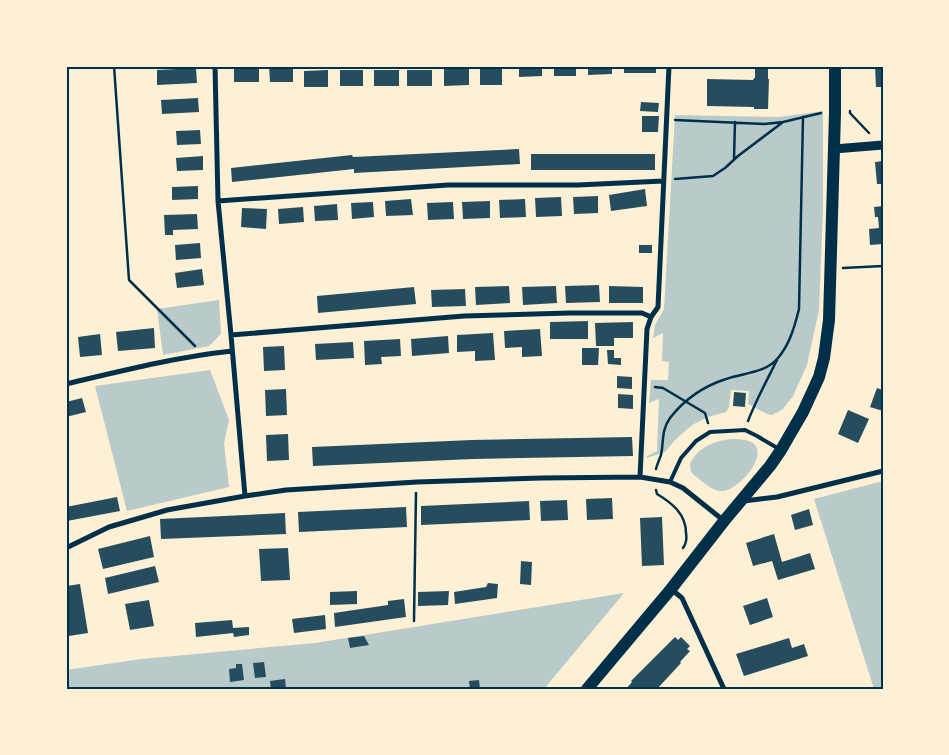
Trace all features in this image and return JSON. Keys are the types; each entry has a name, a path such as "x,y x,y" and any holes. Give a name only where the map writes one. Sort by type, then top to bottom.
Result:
{"main road":[{"path":"587,689 770,466 803,412 818,377 824,358 829,320 835,66"}],"street":[{"path":"215,66 218,201 244,496"},
{"path":"640,477 647,329 651,317 658,307 669,66"},
{"path":"834,149 881,145"},
{"path":"218,201 448,185 663,181"},
{"path":"231,336 464,316 633,313 651,317"},
{"path":"66,384 152,364 203,354 232,351"},
{"path":"741,501 777,497 883,471"},
{"path":"66,548 109,527 167,510 244,496 320,488 417,482 640,477 670,482 682,488 724,521"},
{"path":"671,589 682,598 724,689"}],"lane":[{"path":"670,482 681,458 696,441 710,432 745,430 781,450"}],"path":[{"path":"114,66 129,280 203,354"},
{"path":"850,113 881,145"},
{"path":"667,120 765,124 803,117 799,309 793,329 755,401 745,430"},
{"path":"734,160 735,122"},
{"path":"663,181 676,178 713,176 783,122"},
{"path":"831,269 883,266"},
{"path":"655,471 661,454 664,429 670,418 685,403 709,386 765,368 778,359"},
{"path":"644,384 662,388 705,414 707,418"},
{"path":"414,621 417,482"},
{"path":"656,488 657,494 678,510 684,520 686,544 682,550"}],"shaded area":[{"path":"823,111 823,209 819,310 807,365 793,396 783,409 772,415 748,404 749,391 731,390 729,407 726,412 708,417 692,425 665,452 647,458 647,456 657,451 659,399 649,403 651,380 668,380 669,362 662,361 663,333 653,338 655,325 664,309 675,115 779,117"},
{"path":"219,300 221,334 209,346 163,355 157,309"},
{"path":"210,370 229,420 224,443 229,487 127,511 95,386"},
{"path":"731,439 751,442 756,447 755,463 735,486 727,490 716,490 709,487 691,472 690,464 702,449 719,441"},
{"path":"883,481 883,689 874,689 814,499"},
{"path":"624,593 544,689 66,689 66,670 141,659 315,643"}],"building":[{"path":"259,66 259,82 234,82 234,67"},
{"path":"269,66 293,66 293,82 270,82"},
{"path":"519,66 542,66 542,76 519,77"},
{"path":"554,66 576,66 576,76 554,76"},
{"path":"588,66 612,66 612,74 588,75"},
{"path":"624,66 656,66 656,73 624,73"},
{"path":"755,66 768,66 768,109 707,106 707,79 753,80 755,78"},
{"path":"875,66 883,66 883,87 876,87"},
{"path":"196,68 197,83 157,85 157,70"},
{"path":"444,69 469,69 469,85 444,86"},
{"path":"480,69 502,69 502,85 480,85"},
{"path":"328,70 328,87 304,87 304,71"},
{"path":"340,70 363,70 363,86 340,86"},
{"path":"374,70 399,70 399,86 374,86"},
{"path":"407,70 432,70 432,86 407,86"},
{"path":"198,98 199,112 162,114 161,100"},
{"path":"641,102 659,103 658,112 640,111"},
{"path":"642,116 659,116 658,132 642,132"},
{"path":"200,130 201,144 177,145 176,131"},
{"path":"519,149 520,164 354,173 354,169 232,182 231,168 352,155 353,157"},
{"path":"531,154 655,154 655,170 531,170"},
{"path":"203,156 203,170 177,171 176,158"},
{"path":"883,161 883,184 877,184 875,162"},
{"path":"198,186 198,199 172,200 172,187"},
{"path":"645,189 647,206 611,211 609,195"},
{"path":"598,196 598,213 574,214 573,197"},
{"path":"561,197 562,216 536,217 535,198"},
{"path":"411,199 413,215 386,216 385,201"},
{"path":"525,199 526,217 500,218 499,200"},
{"path":"490,201 490,218 463,219 462,202"},
{"path":"373,202 374,217 352,219 351,203"},
{"path":"453,202 454,219 428,220 427,203"},
{"path":"337,204 338,220 315,221 314,206"},
{"path":"883,206 883,244 870,245 869,229 879,228 878,217 875,217 874,207"},
{"path":"303,207 304,222 279,224 278,209"},
{"path":"242,208 267,209 266,229 241,227"},
{"path":"197,214 198,229 173,230 173,235 165,235 164,215"},
{"path":"200,243 201,258 176,260 175,245"},
{"path":"639,245 652,245 652,253 639,253"},
{"path":"202,269 204,285 177,288 175,273"},
{"path":"599,285 600,302 566,303 565,286"},
{"path":"509,286 510,303 476,305 475,287"},
{"path":"556,286 557,303 523,305 522,287"},
{"path":"609,286 643,287 643,303 609,303"},
{"path":"414,287 416,304 318,313 317,296"},
{"path":"465,289 466,306 432,307 431,290"},
{"path":"588,321 588,339 550,339 550,322"},
{"path":"633,322 633,338 614,338 614,346 596,346 595,323"},
{"path":"154,328 155,348 118,351 116,332"},
{"path":"540,329 542,356 522,357 522,347 505,348 504,331"},
{"path":"493,333 495,360 475,361 475,351 457,352 457,335"},
{"path":"100,334 102,355 80,357 78,337"},
{"path":"448,336 449,353 412,356 411,339"},
{"path":"400,339 401,356 381,357 382,364 365,365 364,341"},
{"path":"353,342 354,358 316,360 315,344"},
{"path":"284,346 285,370 264,371 263,347"},
{"path":"582,348 599,348 598,365 582,365"},
{"path":"607,350 614,350 614,358 621,358 621,365 608,364"},
{"path":"617,376 632,377 632,389 617,388"},
{"path":"877,388 883,390 883,411 870,407"},
{"path":"286,389 287,415 266,416 265,390"},
{"path":"734,392 746,393 745,407 733,406"},
{"path":"618,394 633,395 633,409 618,408"},
{"path":"82,398 86,412 66,417 66,402"},
{"path":"848,410 869,419 858,443 838,434"},
{"path":"288,434 289,460 267,461 266,435"},
{"path":"632,437 633,456 473,459 313,466 312,447 472,440"},
{"path":"117,497 120,511 67,521 66,507"},
{"path":"612,498 613,519 587,520 586,499"},
{"path":"567,500 568,520 541,521 540,501"},
{"path":"529,501 530,520 421,525 421,506"},
{"path":"406,507 407,527 299,532 298,512"},
{"path":"809,509 813,525 795,530 791,515"},
{"path":"285,513 286,534 161,539 160,519"},
{"path":"662,517 664,565 642,566 640,518"},
{"path":"774,534 782,562 810,553 815,569 778,580 772,561 753,566 746,543"},
{"path":"150,536 154,557 103,569 98,549"},
{"path":"288,548 290,580 261,581 259,549"},
{"path":"521,561 532,562 531,585 520,584"},
{"path":"155,566 159,582 108,594 105,578"},
{"path":"488,583 498,584 497,598 455,604 454,592 486,587"},
{"path":"80,584 88,633 69,636 66,619 66,586"},
{"path":"357,591 357,604 330,605 330,592"},
{"path":"449,591 448,605 418,606 418,592"},
{"path":"767,598 773,617 750,625 743,606"},
{"path":"404,599 406,617 335,627 334,613 388,605 388,601"},
{"path":"149,600 154,626 130,630 125,604"},
{"path":"325,615 326,629 294,633 292,619"},
{"path":"232,620 233,628 249,627 249,635 234,637 233,633 196,637 195,623"},
{"path":"364,636 369,645 350,648 348,638"},
{"path":"675,637 678,640 681,637 690,646 687,649 690,651 657,689 626,689 631,681"},
{"path":"789,638 792,648 804,644 808,656 744,676 736,654"},
{"path":"264,662 266,677 255,678 253,663"},
{"path":"236,664 242,664 244,680 230,682 229,669 236,668"},
{"path":"285,679 286,689 271,689 270,681"},
{"path":"479,680 480,689 470,689 469,681"}]}
